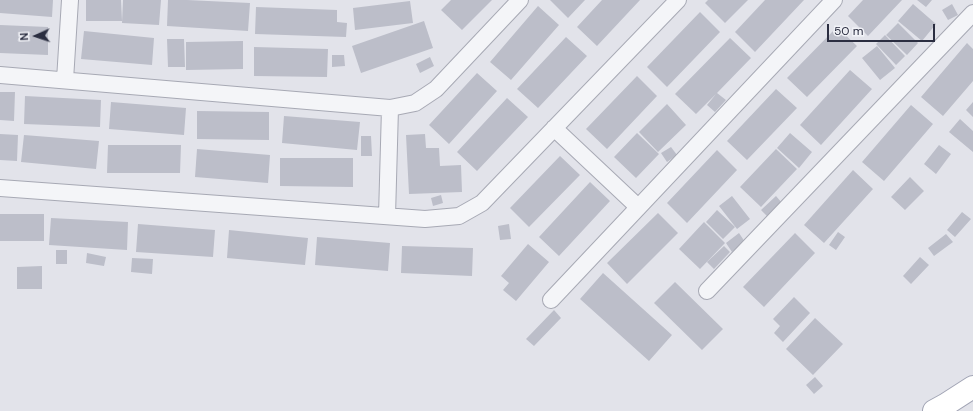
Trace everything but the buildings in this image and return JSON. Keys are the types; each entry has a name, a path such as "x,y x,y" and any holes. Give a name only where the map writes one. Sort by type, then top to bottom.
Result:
{"main road":[{"path":"934,411 973,387"}],"street":[{"path":"65,80 70,0"},
{"path":"0,75 390,108 415,103 436,89 520,0"},
{"path":"0,188 425,219 459,216 482,203 678,0"},
{"path":"551,300 834,0"},
{"path":"707,291 973,13"},
{"path":"387,216 390,108"},
{"path":"554,128 638,207"}]}
